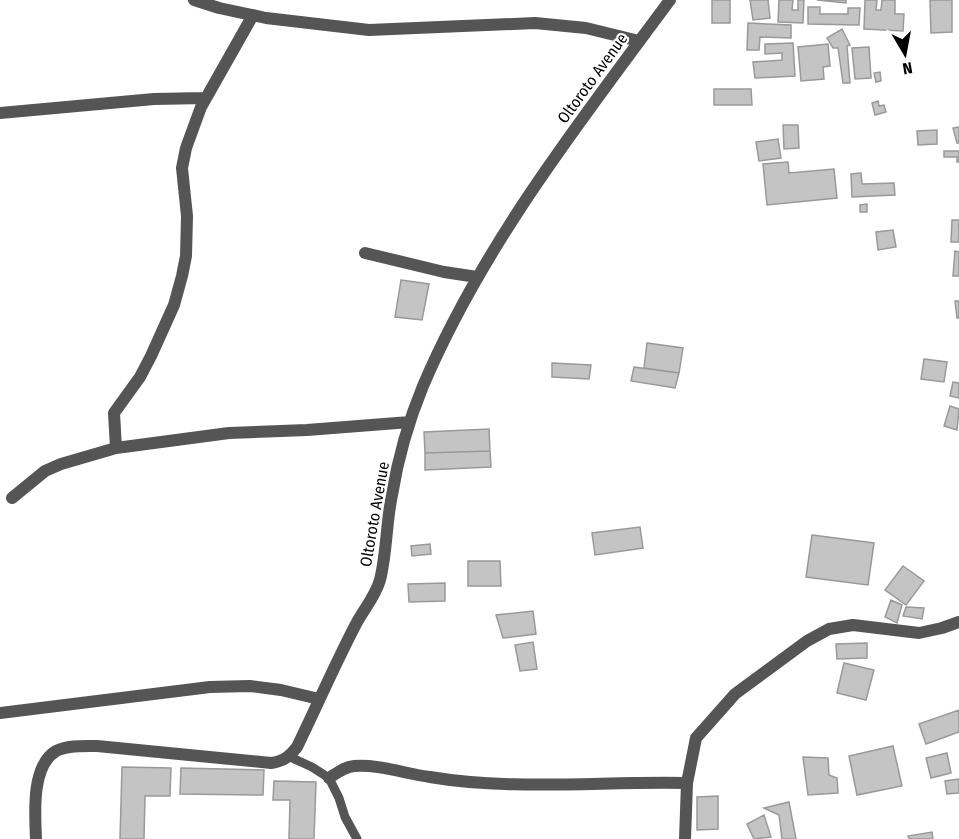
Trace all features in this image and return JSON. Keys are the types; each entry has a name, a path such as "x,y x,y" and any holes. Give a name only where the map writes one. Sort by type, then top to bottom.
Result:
{"street":[{"path":"194,0 253,15 369,30 535,23 586,28 639,41"},
{"name":"Oltoroto Avenue","path":"290,757 380,580 392,495 410,422 442,342 477,277 545,172 670,0"},
{"path":"116,448 114,413 140,377 151,356 174,305 182,276 186,256 187,216 182,168 186,148 205,98 253,15"},
{"path":"0,112 154,99 205,98"},
{"path":"365,253 444,272 477,277"},
{"path":"12,498 45,471 116,448 229,433 410,422"},
{"path":"685,839 687,783 696,738 735,694 807,640 829,629 853,625 919,633 959,622"},
{"path":"0,713 210,687 250,686 281,690 319,699"},
{"path":"36,839 35,803 39,775 45,760 57,750 77,746 98,746 271,763 282,762 290,757"},
{"path":"329,778 353,766 373,767 442,779 490,783 687,783"}],"lane":[{"path":"290,757 329,778 339,798 345,818 357,839"}],"building":[{"path":"712,0 730,0 730,23 712,23"},
{"path":"750,0 768,0 770,18 753,20"},
{"path":"779,0 793,0 792,10 798,10 798,0 804,0 803,23 778,22"},
{"path":"817,0 846,0 846,3"},
{"path":"865,0 877,0 876,10 881,10 882,0 895,0 895,14 904,14 903,31 864,29"},
{"path":"930,0 952,0 952,32 931,33"},
{"path":"808,7 820,7 820,14 848,14 848,8 860,8 859,25 808,24"},
{"path":"748,23 791,25 791,38 760,37 759,50 747,50"},
{"path":"842,29 850,45 847,46 850,83 843,83 838,48 833,48 827,38"},
{"path":"793,43 795,76 755,78 753,62 782,60 782,53 765,54 765,44"},
{"path":"828,44 830,66 823,67 824,79 801,81 798,47"},
{"path":"869,47 871,78 855,79 852,48"},
{"path":"880,72 881,81 876,82 874,73"},
{"path":"714,89 751,89 752,105 714,105"},
{"path":"878,101 879,106 884,105 886,112 875,115 872,103"},
{"path":"783,125 798,125 799,148 784,149"},
{"path":"959,127 959,143 957,143 953,128"},
{"path":"937,130 937,144 918,145 917,131"},
{"path":"778,139 781,158 759,161 756,142"},
{"path":"944,151 959,151 959,162 957,162 957,157 944,157"},
{"path":"788,162 789,173 834,169 837,198 767,205 763,164"},
{"path":"861,173 862,184 894,183 895,195 852,197 851,174"},
{"path":"867,204 867,212 860,212 860,205"},
{"path":"952,220 959,220 959,242 951,242"},
{"path":"893,230 896,247 878,250 876,232"},
{"path":"955,251 959,252 959,276 953,276"},
{"path":"401,280 429,284 422,320 395,317"},
{"path":"955,301 959,301 959,318 957,318"},
{"path":"647,343 683,348 679,373 644,368"},
{"path":"924,359 947,362 944,382 921,379"},
{"path":"552,363 591,365 589,379 552,377"},
{"path":"634,367 679,373 675,388 631,381"},
{"path":"953,382 959,383 959,398 950,396"},
{"path":"950,406 959,409 957,430 944,426"},
{"path":"489,429 490,451 425,453 424,432"},
{"path":"490,451 491,467 425,470 425,453"},
{"path":"640,527 643,548 595,555 592,533"},
{"path":"812,535 874,543 868,585 806,577"},
{"path":"430,544 431,554 412,556 411,546"},
{"path":"468,561 500,561 501,586 468,586"},
{"path":"903,566 924,581 906,605 885,590"},
{"path":"445,583 445,601 409,602 408,584"},
{"path":"891,600 902,605 897,623 885,617"},
{"path":"906,607 924,608 922,619 903,616"},
{"path":"533,611 536,634 503,638 496,615"},
{"path":"533,642 537,669 520,671 515,645"},
{"path":"867,643 867,658 837,659 836,644"},
{"path":"844,663 874,670 866,700 837,693"},
{"path":"959,710 959,732 926,744 919,724"},
{"path":"893,746 902,786 857,795 849,756"},
{"path":"947,753 951,773 931,778 926,758"},
{"path":"803,757 828,758 829,775 837,778 838,793 808,795"},
{"path":"122,767 171,768 170,796 145,796 144,839 120,839"},
{"path":"181,768 264,770 263,795 180,794"},
{"path":"959,779 959,793 947,794 945,781"},
{"path":"274,781 316,782 314,839 289,839 290,800 273,800"},
{"path":"718,796 718,829 697,830 697,797"},
{"path":"789,802 796,839 782,839 779,815 764,808"},
{"path":"764,815 771,837 754,839 747,824"},
{"path":"932,832 933,839 909,839 908,836"}]}
